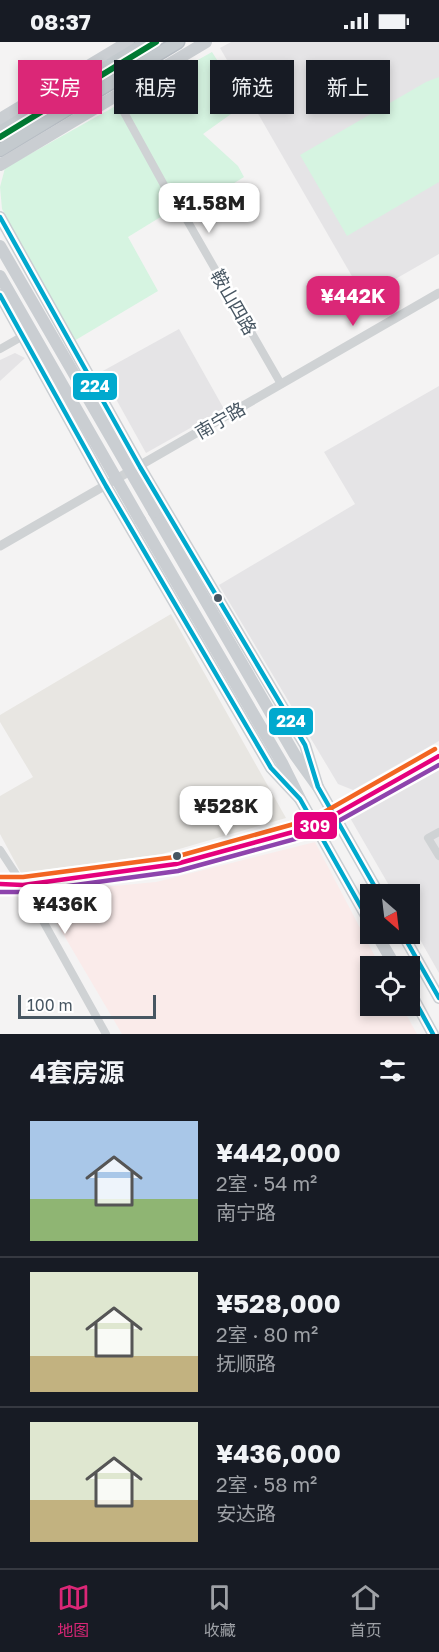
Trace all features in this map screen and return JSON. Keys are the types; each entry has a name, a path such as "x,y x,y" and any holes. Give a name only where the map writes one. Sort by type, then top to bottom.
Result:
{"highway":[{"path":"0,132 147,42"},
{"path":"0,150 178,42"}],"main road":[{"path":"0,118 128,42"},
{"path":"176,60 206,42"},
{"path":"0,165 114,97"},
{"path":"0,218 140,466 305,745 318,788"},
{"path":"0,246 295,754 318,788 373,884"},
{"path":"0,276 282,764 360,906"},
{"path":"0,295 106,486 271,768 300,799"},
{"path":"0,884 23,885 176,864 315,826 439,756"},
{"path":"408,944 439,998"},
{"path":"420,1010 433,1034"}],"street":[{"name":"鞍山四路","path":"125,114 281,384"},
{"name":"南宁路","path":"0,546 439,293"},
{"path":"0,349 23,336"},
{"path":"439,832 428,838 439,856"},
{"path":"0,850 23,885 106,1034"}],"shaded area":[{"path":"231,42 439,42 439,254 364,297 258,114 294,114 294,60 227,60 220,48"},
{"path":"179,329 224,409 146,453 101,372"},
{"path":"15,353 25,358 0,381 0,360"},
{"path":"439,386 439,741 353,790 338,784 219,585 355,504 324,452"},
{"path":"171,614 286,818 162,854 21,873 0,834 0,796 33,777 0,722 0,715"},
{"path":"439,766 439,973 420,940 420,884 388,884 349,816"},
{"path":"315,842 360,928 360,944 368,944 375,956 360,956 360,1016 407,1016 417,1034 122,1034 39,893 156,882"}],"green space":[{"path":"212,52 217,60 210,60 210,114 231,114 203,134 238,166 244,177 190,210 185,202 128,237 158,291 74,341 2,209 0,187 5,168 114,107 114,114 198,114 198,60"},
{"path":"439,77 439,182 347,236 300,155 371,114 390,114 390,103"}],"transit line":[{"path":"0,137 156,42"},
{"name":"224","path":"0,217 140,467 305,745 318,787 373,884"},
{"name":"224","path":"0,295 106,486 271,768 300,799 360,905"},
{"path":"0,877 23,877 175,857 312,819 435,749"},
{"name":"309","path":"0,884 23,885 176,864 315,826 439,756"},
{"path":"0,892 24,892 178,871 317,833 439,765"},
{"name":"224","path":"408,944 439,998"},
{"name":"224","path":"420,1010 433,1034"}]}
